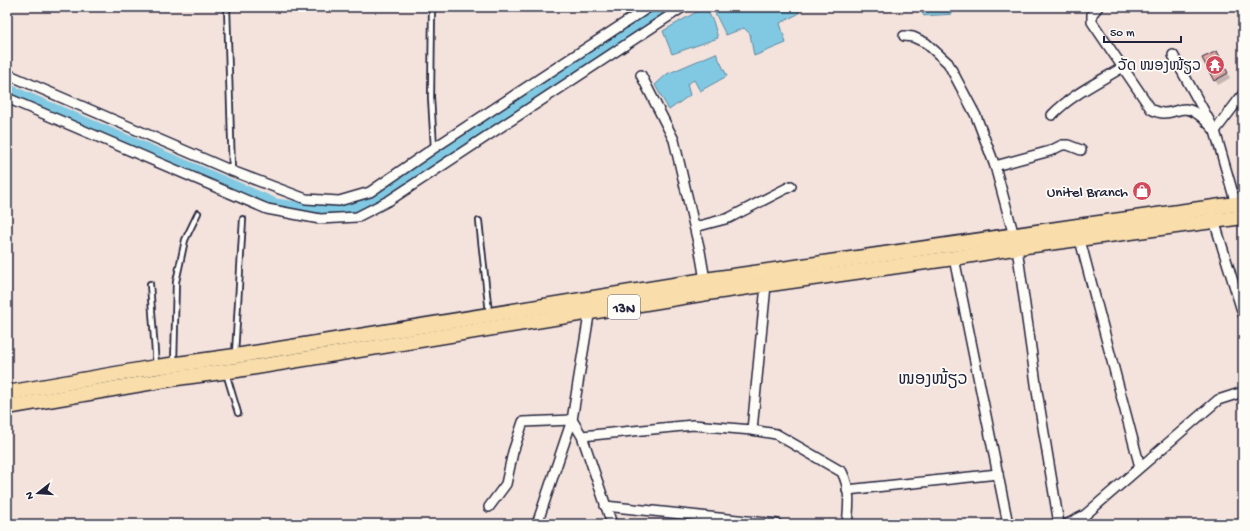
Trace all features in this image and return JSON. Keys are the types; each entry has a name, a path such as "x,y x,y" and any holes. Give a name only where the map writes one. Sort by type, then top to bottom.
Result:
{"highway":[{"name":"13N","path":"7,393 174,364 235,356 489,314 590,306 707,293 954,258 1015,242 1080,240 1213,215 1240,204"},
{"name":"13N","path":"7,407 158,381 225,372 590,306 705,280 1015,242 1213,215 1243,217"}],"street":[{"path":"7,74 232,171 306,199 340,201 370,192 434,148 649,7"},
{"path":"7,98 267,209 320,219 357,217 390,200 683,7"},
{"path":"1098,7 1092,14 1092,22 1151,109 1159,113 1184,109 1195,112 1215,131"},
{"path":"904,36 913,36 926,43 948,63 976,116 995,166 1015,242 1037,391 1059,524"},
{"path":"1173,55 1215,131 1240,204"},
{"path":"1052,115 1066,102 1123,67"},
{"path":"641,75 674,140 695,227 705,280"},
{"path":"1215,131 1243,94"},
{"path":"995,166 1050,151 1062,145 1068,145 1081,150"},
{"path":"695,227 729,218 791,186"},
{"path":"1213,215 1243,314"},
{"path":"1080,240 1140,467"},
{"path":"954,258 1008,524"},
{"path":"752,430 766,285"},
{"path":"537,524 572,420 590,306"},
{"path":"1067,524 1085,515 1218,400 1243,392"},
{"path":"572,420 582,436 612,524"},
{"path":"489,507 506,484 513,452 523,422 572,420"},
{"path":"582,436 693,426 752,430 776,434 839,470 844,476 850,499 847,524"},
{"path":"848,490 998,474"},
{"path":"606,506 777,524"}],"lane":[{"path":"227,7 232,171"},
{"path":"432,7 431,97 434,148"},
{"path":"174,364 176,282 185,240 198,213"},
{"path":"235,356 244,219"},
{"path":"479,221 489,314"},
{"path":"150,284 156,367"},
{"path":"225,372 238,413"}],"water":[{"path":"705,7 713,21 718,38 672,54 663,31"},
{"path":"712,7 800,7 798,14 780,23 786,43 754,56 750,34 744,28 726,35"},
{"path":"919,7 954,7 951,14 924,16"},
{"path":"716,53 727,76 700,91 694,80 687,84 690,95 669,110 655,85 667,74"}],"building":[{"name":"ວັດ ໜອງໜ້ຽວ","path":"1217,51 1228,73 1214,81 1202,58"}],"waterway":[{"path":"7,89 276,204 316,210 354,207 393,189 665,7"}],"place":[{"name":"ວັດ ໜອງໜ້ຽວ","path":"1215,65"},
{"name":"Unitel Branch","path":"1142,191"}],"district":[{"name":"ໜອງໜ້ຽວ","path":"933,378"}]}
